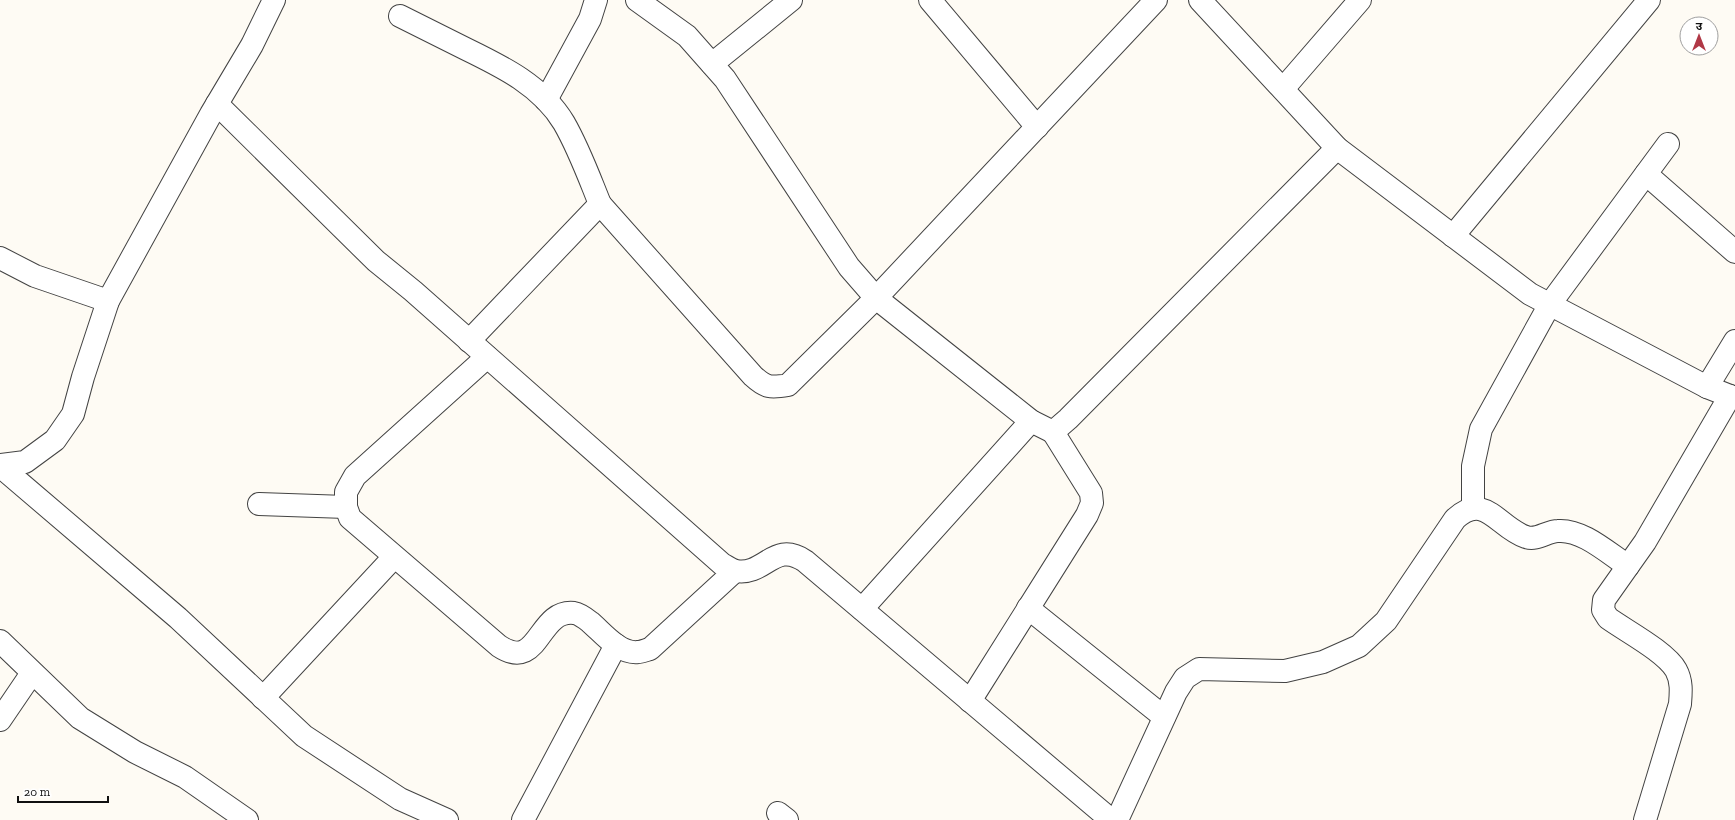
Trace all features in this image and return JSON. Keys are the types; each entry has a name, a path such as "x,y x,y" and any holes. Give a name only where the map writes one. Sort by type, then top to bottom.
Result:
{"street":[{"path":"0,466 25,462 55,440 73,414 83,377 108,301 217,104 252,45 274,0"},
{"path":"546,100 590,19 596,0"},
{"path":"637,0 687,36 725,79 849,267 876,298 1031,421 1053,432 1091,494 1092,503 1087,515 970,701"},
{"path":"712,64 791,0"},
{"path":"930,0 1037,127"},
{"path":"400,16 504,67 526,82 546,100 567,129 577,148 600,204 753,376 762,384 773,387 788,385 876,298 1156,0"},
{"path":"1200,0 1337,148 1530,294 1707,387 1732,397 1645,542 1604,600 1603,610 1608,618 1666,658 1676,671 1682,687 1680,704 1645,820"},
{"path":"1283,89 1360,0"},
{"path":"1453,236 1649,0"},
{"path":"217,104 376,261 722,564 735,571 747,571 759,567 785,553 797,556 1112,820"},
{"path":"1473,508 1473,466 1481,429 1550,304 1668,144"},
{"path":"1053,432 1068,419 1337,148"},
{"path":"1646,174 1735,252"},
{"path":"468,341 600,204"},
{"path":"0,258 35,276 108,301"},
{"path":"1707,387 1735,342"},
{"path":"487,357 355,476 346,492 346,507 350,518 394,557 499,646 508,652 519,654 529,649 552,620 562,614 574,613 583,616 616,645 628,651 638,652 650,649 735,571"},
{"path":"862,609 1031,421"},
{"path":"0,466 178,618 304,736 400,799 447,820"},
{"path":"259,504 346,507"},
{"path":"1116,820 1164,716 1185,678 1199,669 1285,671 1323,662 1359,646 1386,621 1455,519 1463,511 1473,508 1487,511 1519,534 1528,538 1540,536 1553,531 1564,530 1578,533 1628,566"},
{"path":"263,698 394,557"},
{"path":"1028,608 1164,716"},
{"path":"0,641 80,718 135,752 185,777 247,820"},
{"path":"523,820 616,645"},
{"path":"0,720 32,673"}]}
